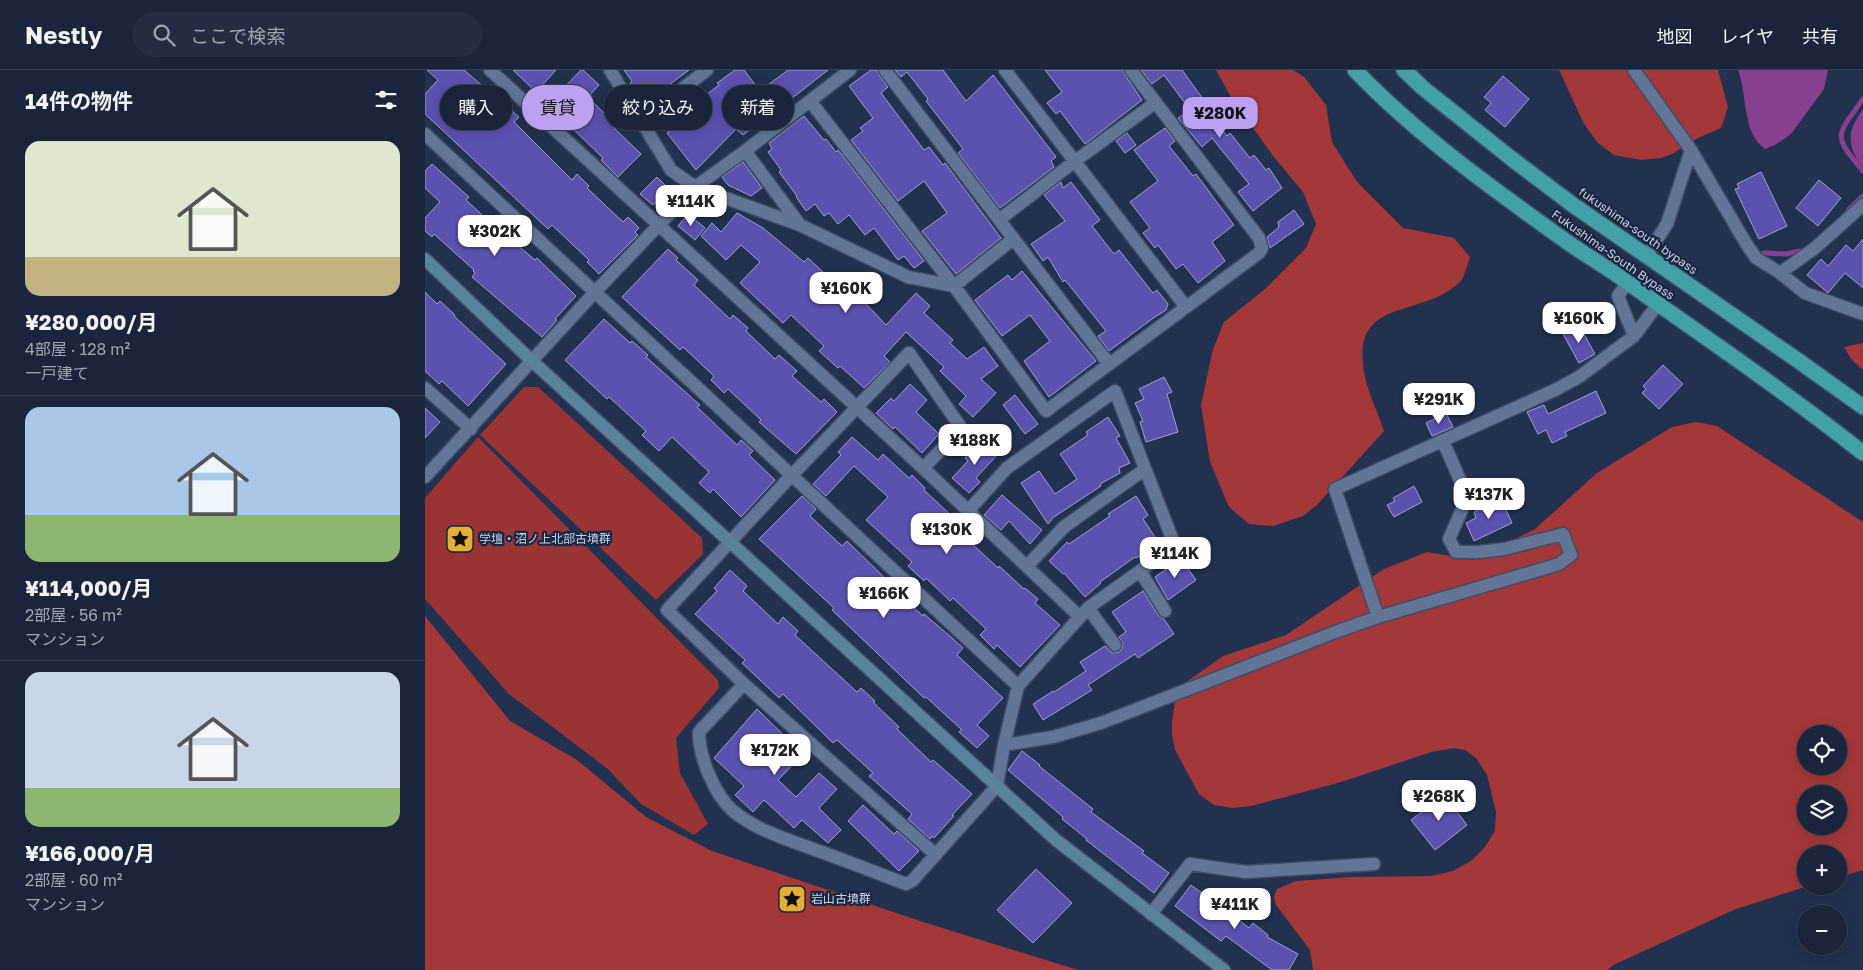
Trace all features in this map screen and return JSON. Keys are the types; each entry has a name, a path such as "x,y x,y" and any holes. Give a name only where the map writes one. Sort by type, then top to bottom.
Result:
{"highway":[{"name":"Fukushima-South Bypass","path":"1355,70 1369,85 1443,148 1564,239 1742,362 1863,453"},
{"name":"fukushima-south bypass","path":"1404,70 1423,88 1511,160 1863,408"}],"street":[{"path":"489,70 923,468 1027,566 1084,612 1115,645"},
{"path":"610,70 619,85"},
{"path":"687,85 707,70"},
{"path":"425,477 595,292 695,187 850,70"},
{"path":"885,70 1109,364"},
{"path":"1005,70 1186,307"},
{"path":"810,101 953,286 1046,411 1259,253 1263,248 1259,238 1131,70"},
{"path":"1634,70 1691,150 1747,245 1757,258 1805,293 1863,314"},
{"path":"999,220 1075,161 1155,103"},
{"path":"647,130 671,170 695,187 800,226 908,277 953,286 1013,239"},
{"path":"425,134 1018,686"},
{"path":"1647,255 1667,224 1691,150"},
{"path":"745,151 800,226"},
{"path":"1780,274 1815,248 1863,205"},
{"path":"425,259 532,361 1056,840 1224,970"},
{"path":"1627,282 1619,296 1634,336"},
{"path":"1377,617 1335,489 1555,390 1579,377 1634,336 1658,304"},
{"path":"923,468 962,429 909,354 792,475 667,610 744,684 936,855"},
{"path":"425,388 471,429"},
{"path":"744,684 699,732 699,744 708,772 718,792 733,810 755,825 779,836 906,884 912,881 997,786 1004,745 1018,686 1084,612 1175,546 1115,391 1007,468 968,511"},
{"path":"1004,745 1053,737 1101,723 1377,617 1559,564 1571,555 1563,534 1504,549 1456,552 1449,539 1464,506 1466,494 1443,441"},
{"path":"1027,566 1064,527 1145,469"},
{"path":"1140,571 1165,611"},
{"path":"1151,914 1190,864 1246,872 1374,864"}],"shaded area":[{"path":"1216,70 1293,70 1304,77 1326,105 1332,142 1357,182 1403,228 1454,238 1470,257 1462,280 1444,294 1391,313 1377,321 1367,333 1363,351 1365,377 1384,431 1317,505 1303,516 1273,526 1249,524 1229,507 1210,462 1201,405 1213,349 1224,322 1265,289 1306,248 1316,224 1303,192 1274,157 1232,99"},
{"path":"1559,70 1718,70 1728,107 1721,128 1698,138 1672,154 1661,158 1641,160 1614,155 1598,143 1584,124"},
{"path":"1738,70 1828,70 1824,89 1791,134 1775,145 1765,149 1757,142 1752,133"},
{"path":"1863,109 1863,166 1860,165 1853,150 1851,137 1854,124"},
{"path":"1863,343 1863,370 1852,360 1844,347"},
{"path":"524,387 538,387 702,538 703,554 656,600 480,435"},
{"path":"1696,422 1717,426 1863,522 1863,870 1847,875 1847,845 1797,845 1797,890 1736,909 1613,965 1608,970 1313,970 1310,950 1276,905 1274,897 1277,889 1296,881 1351,877 1431,876 1453,871 1471,861 1485,847 1495,831 1496,812 1487,775 1476,758 1465,750 1455,748 1431,752 1341,782 1251,806 1232,808 1214,805 1199,794 1175,750 1172,722 1175,702 1185,683 1223,656 1286,635 1384,569 1427,552 1473,560 1535,529 1597,473 1672,427"},
{"path":"478,437 718,680 719,688 676,738 680,773 708,824 694,835 641,804 608,769 509,694 425,599 425,498"},
{"path":"425,616 510,721 577,760 646,817 712,851 923,922 1078,970 425,970"}],"building":[{"path":"427,70 464,70 482,85 440,85 440,128 425,114 425,94 438,80"},
{"path":"513,70 556,70 542,85 529,85"},
{"path":"583,70 599,85 594,90 594,85 567,85"},
{"path":"624,70 689,70 669,85 632,85 630,83 632,81"},
{"path":"735,70 744,70 755,85 722,85 722,130 735,130 696,170 667,133 671,130 712,130 712,90 719,85 717,83"},
{"path":"788,70 828,70 794,97 794,85 768,85"},
{"path":"871,70 877,70 888,87 881,93 924,150 929,147 943,165 945,163 1001,238 956,274 922,231 947,213 924,181 898,201 851,140 863,131 860,128 873,118 849,86"},
{"path":"895,70 943,70 966,101 993,75 1056,157 1051,161 1054,167 1000,208 958,153 963,149 926,101 928,99 907,72 901,77"},
{"path":"1045,70 1123,70 1142,100 1085,144 1060,111 1056,114 1047,103 1062,92"},
{"path":"1141,70 1182,70 1203,99 1200,102 1227,136 1230,133 1250,158 1254,155 1266,170 1269,168 1282,188 1253,211 1238,192 1249,184 1212,138 1202,147 1178,118 1190,110 1164,75 1152,84"},
{"path":"1503,76 1529,99 1505,127 1485,110 1491,103 1484,97"},
{"path":"594,103 604,113 604,130 616,130 641,154 618,177 601,160 603,158 574,130 594,130"},
{"path":"512,111 519,117 514,122 572,180 577,174 589,186 587,188 623,222 628,217 639,228 635,232 638,235 599,274 587,262 589,260 552,225 548,229 442,130 512,130"},
{"path":"804,116 836,152 838,150 924,261 914,268 904,256 898,260 874,228 865,235 849,215 838,224 829,213 824,216 815,204 806,211 779,172 781,170 768,152 772,149 769,143 786,130 794,130 794,124"},
{"path":"1165,128 1175,141 1169,146 1193,176 1196,174 1234,225 1212,242 1225,261 1198,283 1183,264 1176,269 1158,245 1155,248 1143,233 1150,228 1130,202 1158,181 1134,150"},
{"path":"737,130 750,130 743,135"},
{"path":"1127,133 1136,145 1125,153 1116,141"},
{"path":"743,162 762,188 751,196 728,185 722,177"},
{"path":"432,164 469,197 466,200 492,226 513,245 515,243 535,260 537,258 576,296 542,337 472,277 475,273 474,270 434,234 432,237 425,231 425,218 440,202 425,188 425,171"},
{"path":"1761,172 1787,226 1759,239 1735,189 1739,188 1737,184"},
{"path":"657,177 673,193 660,206 656,202 653,205 640,194"},
{"path":"1819,180 1841,198 1818,226 1796,208"},
{"path":"1061,182 1063,188 1071,182 1100,220 1092,226 1114,254 1119,250 1153,293 1157,290 1168,304 1166,310 1109,351 1098,336 1106,331 1065,280 1063,282 1048,257 1043,261 1031,244 1065,221 1044,195"},
{"path":"1294,210 1304,224 1270,248 1267,237 1279,227 1278,222"},
{"path":"737,213 763,228 804,262 808,258 838,286 850,273 875,294 865,303 886,325 916,293 930,306 924,313 953,340 950,343 967,359 984,347 998,366 981,379 996,393 973,417 959,404 966,396 940,371 944,367 906,332 884,356 890,362 864,388 840,366 838,368 819,351 824,346 791,315 783,323 740,283 760,262 741,245 726,260 701,236 712,223 721,232"},
{"path":"688,214 705,228 695,240 678,226"},
{"path":"1863,239 1863,288 1845,273 1828,293 1807,275 1821,259 1828,266 1846,245 1853,251"},
{"path":"668,249 678,258 676,260 698,280 694,285 730,319 733,315 748,328 746,331 775,359 779,355 797,371 792,376 821,402 824,399 837,412 796,454 759,422 761,420 728,389 724,393 711,380 714,376 683,347 680,350 622,297"},
{"path":"1022,271 1096,361 1049,397 1024,361 1050,341 1030,315 1002,336 975,300 1008,275 1012,280"},
{"path":"425,292 437,304 440,301 506,364 468,406 442,381 439,384 425,371"},
{"path":"604,319 630,343 632,341 648,355 646,357 700,405 697,407 737,445 741,440 753,451 749,455 775,480 741,517 713,489 710,493 699,483 709,472 672,437 659,451 642,435 646,431 609,397 607,399 565,360"},
{"path":"1579,325 1595,354 1579,363 1563,334"},
{"path":"1663,365 1683,384 1659,409 1642,393 1646,389 1643,386"},
{"path":"1164,377 1172,392 1167,394 1178,432 1146,442 1140,422 1143,421 1135,403 1144,399 1139,389"},
{"path":"910,384 927,400 916,412 939,434 922,453 895,427 893,429 876,413 891,398 894,401"},
{"path":"1596,391 1606,413 1565,432 1567,436 1552,443 1546,430 1538,434 1527,412 1544,405 1548,414"},
{"path":"1015,395 1038,424 1025,434 1003,405"},
{"path":"425,408 440,422 425,438"},
{"path":"1446,413 1453,427 1432,436 1426,423"},
{"path":"1108,417 1120,436 1116,438 1130,463 1119,468 1120,473 1100,484 1101,486 1054,517 1048,524 1021,483 1039,471 1055,494 1077,479 1060,454 1088,435 1086,432"},
{"path":"852,437 878,460 883,454 909,478 912,475 925,488 924,490 971,534 967,539 998,568 999,566 1038,599 1035,603 1060,625 1020,667 997,645 994,649 980,635 986,629 953,598 950,601 926,578 924,581 908,566 912,562 866,520 888,497 854,466 826,496 813,484 841,455 838,452"},
{"path":"983,440 998,454 976,478 980,482 969,493 952,478 968,461 965,458"},
{"path":"1414,486 1422,502 1394,517 1387,505 1395,501 1393,498"},
{"path":"1002,495 1042,530 1030,544 1009,521 1001,530 984,515"},
{"path":"802,496 816,509 810,516 842,546 847,541 889,582 888,584 923,616 924,614 963,648 957,655 1003,698 977,725 989,736 977,748 959,732 962,730 926,697 924,698 832,610 834,608 759,539"},
{"path":"1136,496 1148,515 1143,519 1159,543 1135,557 1100,582 1085,597 1064,573 1049,561 1067,542 1069,544 1110,516 1108,514"},
{"path":"1501,499 1512,523 1474,541 1466,523 1476,518 1474,512"},
{"path":"1181,559 1196,580 1168,600 1155,577"},
{"path":"730,570 747,586 743,591 778,624 783,617 798,631 795,635 857,692 861,688 899,727 897,729 931,762 933,760 972,794 934,838 932,836 930,839 908,819 912,814 869,776 873,773 837,740 833,743 783,694 779,698 742,663 745,660 695,614 717,591 714,588"},
{"path":"1143,591 1158,615 1164,619 1174,634 1138,658 1135,654 1088,685 1092,690 1043,720 1033,704 1086,671 1080,662 1105,646 1112,653 1119,652 1122,649 1123,644 1119,637 1126,632 1112,612"},
{"path":"757,709 803,754 778,780 796,797 819,773 837,789 819,808 841,830 828,843 802,820 794,828 764,800 753,812 735,795 744,786 714,758"},
{"path":"1022,751 1093,809 1091,812 1144,851 1142,853 1169,873 1154,893 1086,840 1062,819 1063,817 1008,770"},
{"path":"1444,795 1467,825 1435,850 1411,820"},
{"path":"863,805 894,834 897,831 919,851 899,871 848,821"},
{"path":"1036,869 1072,903 1033,943 997,910"},
{"path":"1191,885 1222,906 1249,928 1253,923 1268,935 1267,937 1298,954 1289,970 1272,970 1226,936 1221,941 1175,906"}],"waterway":[{"path":"1863,99 1847,121 1841,135 1846,149 1863,171"},
{"path":"1849,209 1863,196"},
{"path":"1764,253 1786,254 1800,251"}],"place":[{"name":"学壇・沼ノ上北部古墳群","path":"460,539"},
{"name":"岩山古墳群","path":"792,899"}]}
